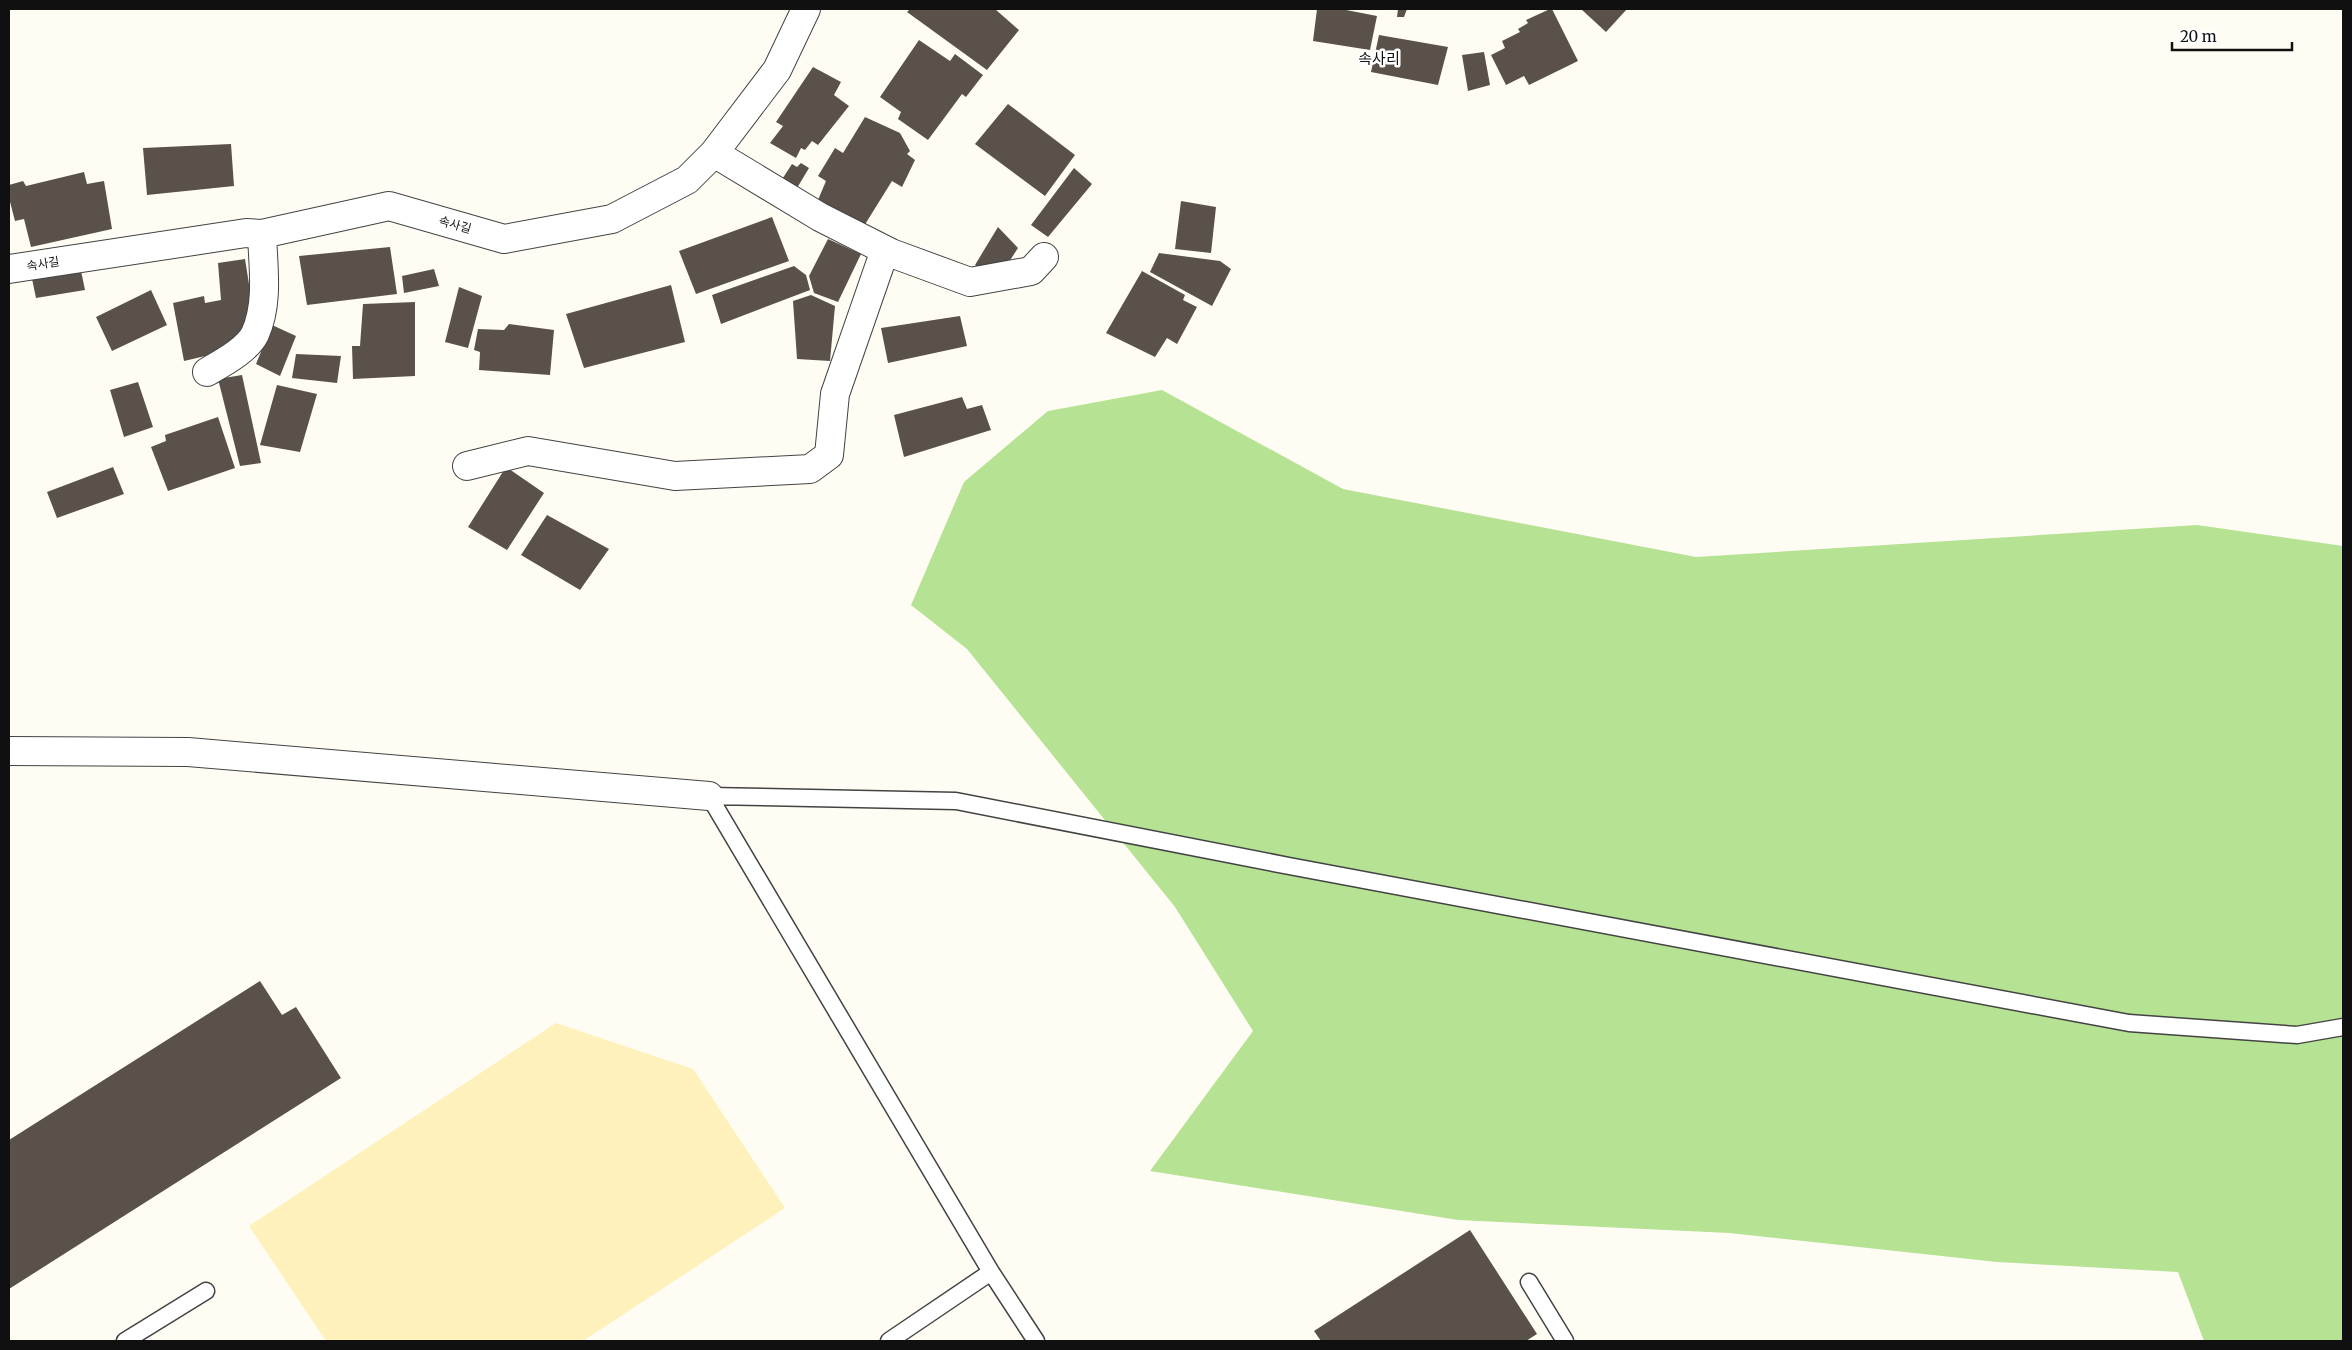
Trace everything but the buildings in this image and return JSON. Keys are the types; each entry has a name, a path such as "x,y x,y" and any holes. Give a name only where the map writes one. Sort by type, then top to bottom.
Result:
{"street":[{"name":"속사길","path":"9,269 246,233 262,234 389,206 504,239 612,219 687,180 714,152 777,70 806,9"},
{"path":"714,152 820,217 885,250 970,282 1031,271 1044,257"},
{"path":"207,372 232,357 254,335 264,296 262,234"},
{"path":"467,466 528,451 675,476 810,469 829,455 835,394 885,250"},
{"path":"9,751 188,752 709,796"}],"lane":[{"path":"709,796 956,801 1289,866 2129,1023 2297,1035 2343,1026"},
{"path":"709,796 990,1272 1036,1341"},
{"path":"889,1341 990,1272"},
{"path":"1529,1282 1565,1341"},
{"path":"125,1341 206,1291"}],"green space":[{"path":"1162,390 1343,489 1696,557 2197,525 2343,546 2343,1341 2204,1341 2178,1272 1997,1262 1729,1233 1458,1220 1150,1171 1253,1031 1175,907 967,649 911,605 964,482 1048,411"}],"sand":[{"path":"556,1023 693,1069 785,1208 583,1341 326,1341 249,1226"}],"district":[{"name":"속사리","path":"1379,59"}]}
